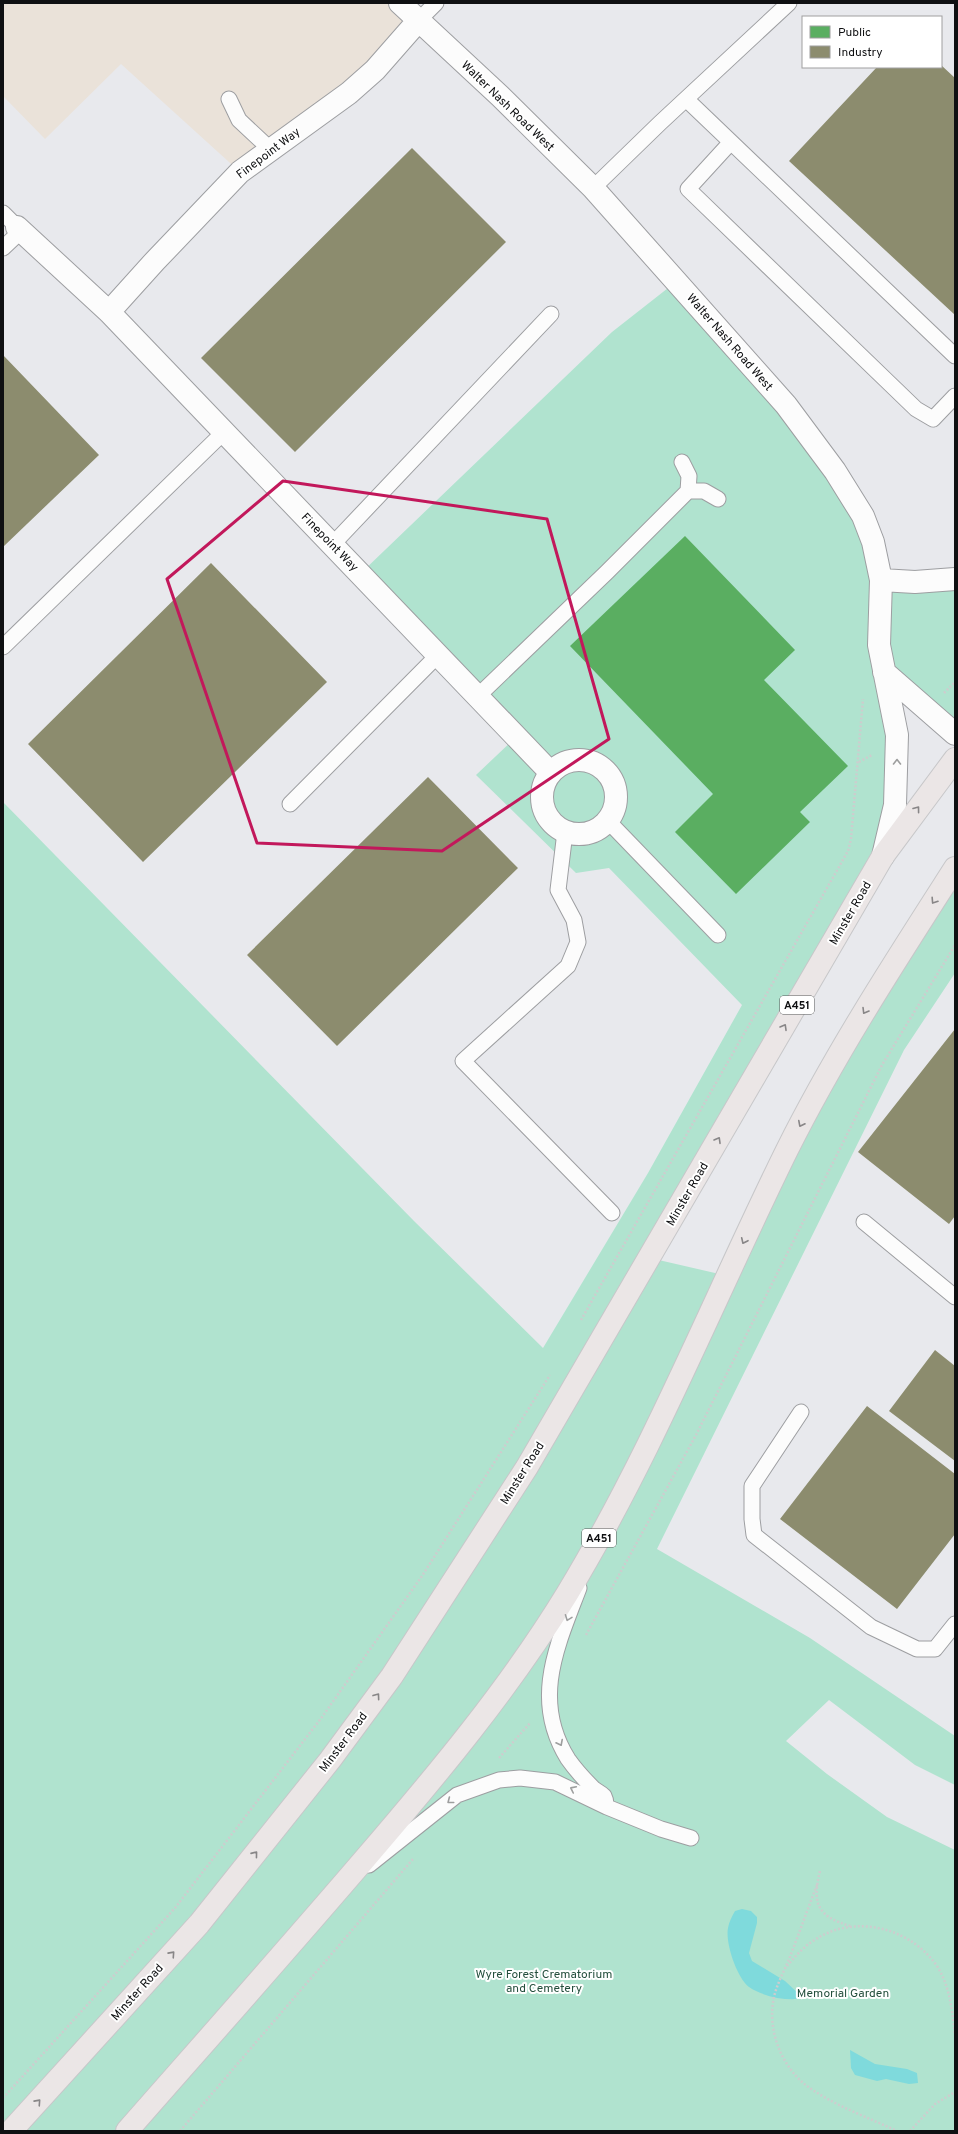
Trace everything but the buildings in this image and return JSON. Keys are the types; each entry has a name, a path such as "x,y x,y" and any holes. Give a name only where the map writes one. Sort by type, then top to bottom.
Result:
{"main road":[{"name":"Minster Road","path":"12,2131 199,1924 330,1760 392,1676 527,1467 883,856 955,759"},
{"name":"A451","path":"127,2131 417,1798 485,1712 547,1625 597,1542 653,1435 810,1107 866,1009 955,868"}],"street":[{"name":"Walter Nash Road West","path":"400,3 500,96 593,188 786,405 835,470 865,522 873,542 881,580 879,645 897,742 895,806 883,856"},
{"name":"Finepoint Way","path":"109,312 155,261 240,172 349,93 375,70 418,21"},
{"name":"Finepoint Way","path":"14,224 109,312 550,772"},
{"path":"881,580 915,582 955,579"},
{"path":"884,672 955,734"},
{"path":"571,760 585,760 597,764 607,772 614,783 616,796 615,809 608,821 600,828 589,833 577,835 566,832 555,826 547,818 542,807 541,795 544,784 550,772 559,765 571,760"}],"lane":[{"path":"418,21 436,3"},
{"path":"593,188 789,3"},
{"path":"228,99 239,120 271,150"},
{"path":"686,99 955,356"},
{"path":"731,142 688,189 916,409 933,420 955,396"},
{"path":"3,248 14,224"},
{"path":"332,545 365,513 551,314"},
{"path":"3,647 224,432"},
{"path":"478,696 602,577 688,491 689,476 682,462"},
{"path":"688,491 704,491 718,499"},
{"path":"290,804 438,655"},
{"path":"608,821 718,935"},
{"path":"566,832 558,890 574,920 578,942 568,966 463,1061 612,1213"},
{"path":"864,1222 955,1297"},
{"path":"801,1412 752,1486 752,1519 754,1535 871,1627 917,1649 935,1649 955,1624"},
{"path":"597,1542 554,1652 549,1680 551,1715 558,1741 569,1760 586,1780 604,1796 607,1807"},
{"path":"338,1890 457,1795 481,1785 499,1780 513,1778 542,1779 568,1787 607,1807 661,1829 691,1838"}],"path":[{"path":"581,1322 848,851 851,839 858,770 863,696"},
{"path":"696,1435 882,1065 955,945"},
{"path":"3,2098 175,1908 322,1717 422,1576 553,1369"},
{"path":"820,1871 816,1895 821,1911 836,1922 851,1926"},
{"path":"817,1885 785,1969 776,1988 772,2009 773,2031 780,2051 791,2070 806,2085 824,2097 897,2131"},
{"path":"785,1969 798,1953 813,1940 831,1931 851,1926 871,1926 890,1931 909,1939 925,1952 937,1967 946,1985 955,2034"},
{"path":"910,2131 935,2104 955,2092"}],"highlighted area":[{"path":"283,481 547,519 609,739 442,851 257,843 167,579"}],"shaded area":[{"path":"3,3 400,3 418,21 240,172 121,64 45,139 3,96"}],"green space":[{"path":"677,281 835,471 881,580 955,579 955,734 884,673 897,735 883,856 650,1258 728,1276 955,868 955,973 904,1050 657,1549 810,1638 955,1736 955,1785 915,1765 829,1700 786,1741 827,1774 887,1817 955,1850 955,2131 3,2131 3,802 414,1221 543,1348 648,1173 742,1005 609,868 576,873 476,775 516,737 360,574 612,332"}],"water":[{"path":"742,1909 751,1911 757,1917 757,1923 749,1953 752,1961 785,1981 799,1994 797,1999 785,1999 760,1993 749,1987 740,1976 730,1951 728,1942 728,1928 735,1911"},
{"path":"850,2050 875,2064 907,2069 917,2073 918,2083 909,2084 886,2079 877,2081 855,2075 851,2068"}],"park label":[{"name":"Wyre Forest Crematorium and Cemetery","path":"544,1981"},
{"name":"Memorial Garden","path":"843,1993"}]}
